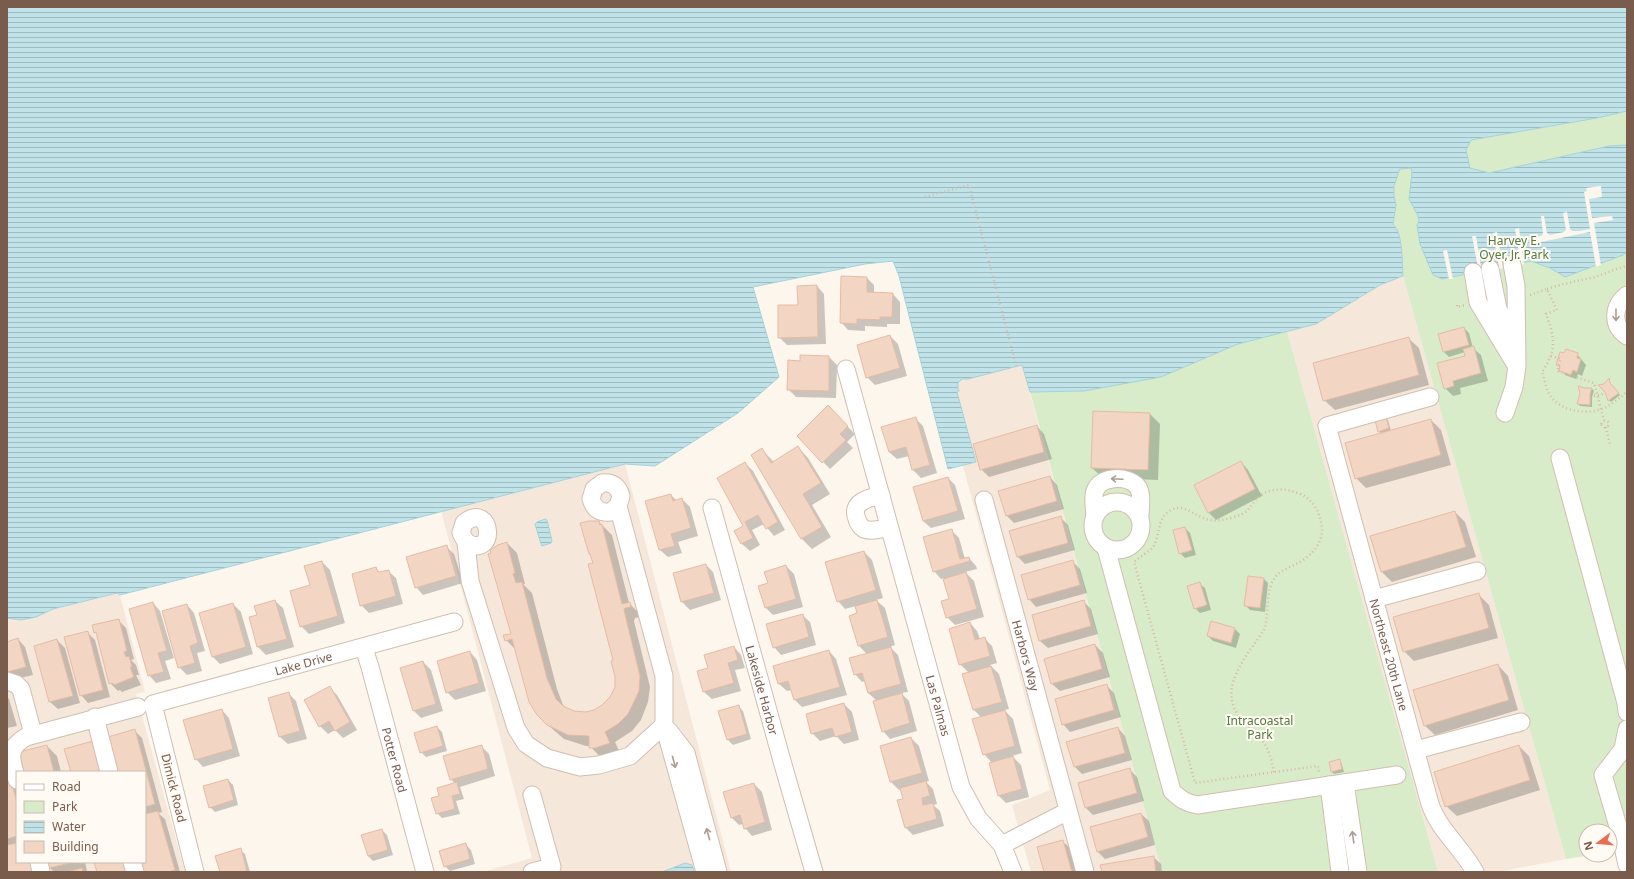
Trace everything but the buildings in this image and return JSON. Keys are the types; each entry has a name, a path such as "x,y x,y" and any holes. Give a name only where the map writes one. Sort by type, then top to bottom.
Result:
{"street":[{"path":"1505,413 1514,387 1517,366 1516,286 1512,264"},
{"path":"1490,269 1498,309 1516,343"},
{"path":"1473,272 1478,302 1517,366"},
{"path":"1627,295 1619,303 1615,313 1618,327 1627,336"},
{"name":"Las Palmas","path":"846,369 961,788 978,818 1002,845 1013,872"},
{"name":"Northeast 20th Lane","path":"1430,397 1327,426 1434,816 1466,856 1475,872"},
{"path":"1560,458 1627,712"},
{"path":"1110,479 1129,480 1138,487 1141,498 1140,516 1142,530 1136,543 1124,550 1117,551 1106,548 1099,542 1093,530 1095,516 1094,492 1099,483 1110,479"},
{"path":"881,495 862,501 857,505 855,511 856,518 864,529 877,530 889,527"},
{"name":"Harbors Way","path":"984,500 1085,872"},
{"path":"1095,516 1104,505 1118,502 1131,506 1140,516"},
{"path":"618,506 664,676 664,725 705,872"},
{"name":"Lakeside Harbor","path":"712,508 814,872"},
{"path":"466,542 470,581 516,728 526,744 547,758 580,767 599,765 630,756 664,725"},
{"path":"1106,548 1172,791 1179,798 1187,803 1196,805 1324,781 1346,783 1397,775"},
{"path":"1374,599 1477,570"},
{"name":"Lake Drive","path":"16,776 11,758 12,751 19,741 33,734 364,648 454,622"},
{"name":"Potter Road","path":"364,648 425,872"},
{"path":"7,681 16,684 21,689 33,734"},
{"name":"Dimick Road","path":"146,705 195,872"},
{"path":"95,717 109,771"},
{"path":"1416,750 1521,722"},
{"path":"664,725 686,753 718,872"},
{"path":"1627,729 1623,749 1603,775 1624,832 1627,864"},
{"path":"1324,781 1339,866 1357,864 1346,783"},
{"path":"532,795 552,869 532,872"},
{"path":"1002,845 1068,811"}],"path":[{"path":"925,196 969,185 1017,369"},
{"path":"1528,295 1627,266"},
{"path":"1547,289 1557,310 1546,314 1553,336 1553,348 1542,372 1548,391 1555,401 1572,410 1587,412 1601,409 1617,400 1627,392"},
{"path":"1550,356 1561,359 1557,371 1594,383 1604,420 1601,424 1603,427 1606,427"},
{"path":"1590,396 1598,396 1605,392"},
{"path":"1604,420 1608,421 1609,423 1606,427 1610,444"},
{"path":"1274,772 1265,744 1240,717 1235,708 1231,689 1234,678 1264,630 1267,622 1269,592 1276,576 1281,571 1306,558 1316,548 1320,540 1322,530 1317,509 1310,500 1293,490 1270,491 1262,494 1247,510 1241,514 1223,520 1205,520 1188,509 1181,507 1175,508 1164,514 1152,547 1134,562 1195,783 1318,766 1324,781"}],"shaded area":[{"path":"1403,276 1566,859 1497,872 1438,872 1287,331 1316,324 1380,285"},
{"path":"1022,365 1162,872 1031,872 1012,805 1050,790 963,466 976,462 956,392 959,391 957,386 962,379 968,379"},
{"path":"625,464 731,872 482,872 532,858 441,511"},
{"path":"117,593 120,595 145,692 136,694 185,872 7,872 7,618 21,620 36,617 53,609"}],"green space":[{"name":"Harvey E. Oyer, Jr. Park","path":"1627,111 1627,850 1618,852 1618,823 1578,823 1578,857 1566,859 1403,276 1397,228 1393,224 1396,205 1394,186 1400,169 1471,140"},
{"name":"Intracoastal Park","path":"1287,331 1438,872 1162,872 1030,392 1084,391 1161,377 1238,344"}],"water":[{"path":"7,7 1627,7 1627,111 1597,118 1471,140 1466,150 1470,168 1489,173 1609,146 1627,145 1627,252 1623,255 1565,277 1550,268 1531,261 1442,279 1433,275 1420,244 1417,225 1419,221 1418,216 1409,199 1412,172 1411,168 1400,169 1394,186 1396,205 1393,224 1399,234 1403,276 1380,285 1316,324 1238,344 1161,377 1084,391 1030,392 1022,365 968,379 962,379 958,383 959,391 957,392 976,462 948,469 899,276 893,261 865,264 753,287 779,377 738,413 655,466 625,464 120,595 117,593 53,609 36,617 21,620 7,618"},
{"path":"545,519 547,520 552,541 551,543 542,546 535,524"},
{"path":"685,863 692,865 694,872 662,872"}],"pier":[{"path":"1601,186 1602,197 1589,199 1592,218 1612,216 1613,220 1594,223 1601,265 1596,267 1590,232 1536,243 1535,237 1543,234 1541,216 1544,216 1547,233 1550,235 1564,232 1566,230 1563,213 1567,212 1570,229 1572,231 1590,229 1584,192 1587,191 1586,188"},
{"path":"1519,228 1524,264 1521,265 1515,229"},
{"path":"1497,232 1503,268 1499,269 1493,233"},
{"path":"1472,236 1476,236 1482,273 1479,273"},
{"path":"1447,250 1453,279 1449,279 1443,251"}]}
